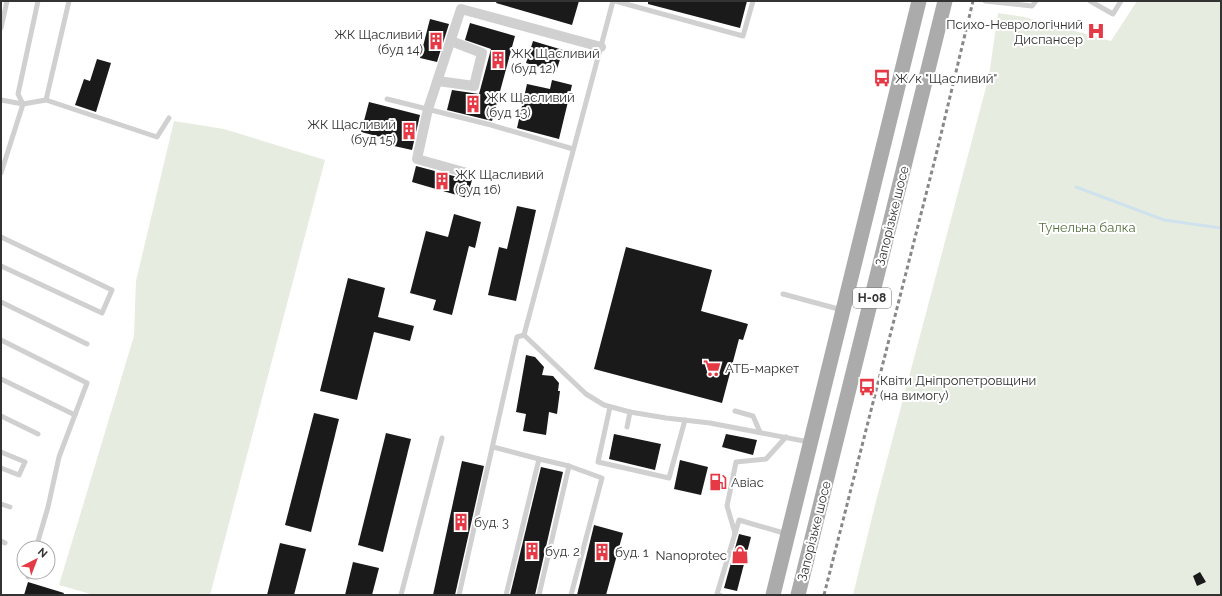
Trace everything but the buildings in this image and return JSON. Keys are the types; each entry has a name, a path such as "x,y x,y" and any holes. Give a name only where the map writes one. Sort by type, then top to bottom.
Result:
{"main road":[{"name":"Запорізьке шосе","path":"773,595 919,1"},
{"name":"Запорізьке шосе","path":"798,595 945,1"}],"street":[{"path":"467,173 417,159 428,109 461,9 601,47"},
{"path":"438,81 474,86 482,53 451,41"}],"lane":[{"path":"1,28 7,1"},
{"path":"1,173 23,104 18,94 38,1"},
{"path":"46,100 68,1"},
{"path":"524,335 614,1 743,36 753,1"},
{"path":"985,1 1032,6 1036,1"},
{"path":"1090,1 1113,14 1121,1"},
{"path":"387,99 491,125 573,149"},
{"path":"1,100 23,104 46,100 157,137 169,118"},
{"path":"1,237 112,290 102,314 1,266"},
{"path":"783,294 843,310"},
{"path":"1,302 87,344"},
{"path":"524,335 593,400 610,407 630,412 710,423 810,442"},
{"path":"459,595 517,337 524,335"},
{"path":"1,340 87,382 59,457 38,540"},
{"path":"1,378 75,415"},
{"path":"610,407 598,462 669,478 685,420"},
{"path":"736,411 753,416 760,432"},
{"path":"627,427 630,412"},
{"path":"1,416 38,434"},
{"path":"735,533 727,506 736,462 766,459 786,437"},
{"path":"401,595 442,438"},
{"path":"492,447 569,466 602,478 570,595"},
{"path":"1,452 25,462 20,475 1,468"},
{"path":"506,595 539,459"},
{"path":"539,595 569,466"},
{"path":"1,504 10,507"},
{"path":"720,595 717,594 739,520 788,535"}],"green space":[{"name":"Тунельна балка","path":"1137,1 1221,1 1221,595 853,595 875,505 989,76 998,13 1024,17 1111,41"},
{"path":"174,121 224,129 325,160 210,595 94,595 59,585 134,336 136,281"}],"waterway":[{"path":"1076,187 1164,220 1221,228"}],"railway":[{"path":"824,595 936,155 973,1"}],"place":[{"name":"Психо-Неврологічний Диспансер","path":"1096,31"},
{"name":"ЖК Щасливий (буд 14)","path":"436,41"},
{"name":"ЖК Щасливий (буд 12)","path":"498,60"},
{"name":"Ж/к \"Щасливий\"","path":"882,78"},
{"name":"ЖК Щасливий (буд 13)","path":"473,104"},
{"name":"ЖК Щасливий (буд 15)","path":"409,131"},
{"name":"ЖК Щасливий (буд 16)","path":"442,181"},
{"name":"АТБ-маркет","path":"712,368"},
{"name":"Квіти Дніпропетровщини (на вимогу)","path":"867,387"},
{"name":"Авіас","path":"718,482"},
{"name":"буд. 3","path":"461,522"},
{"name":"буд. 2","path":"532,551"},
{"name":"буд. 1","path":"602,552"},
{"name":"Nanoprotec","path":"740,555"}]}
